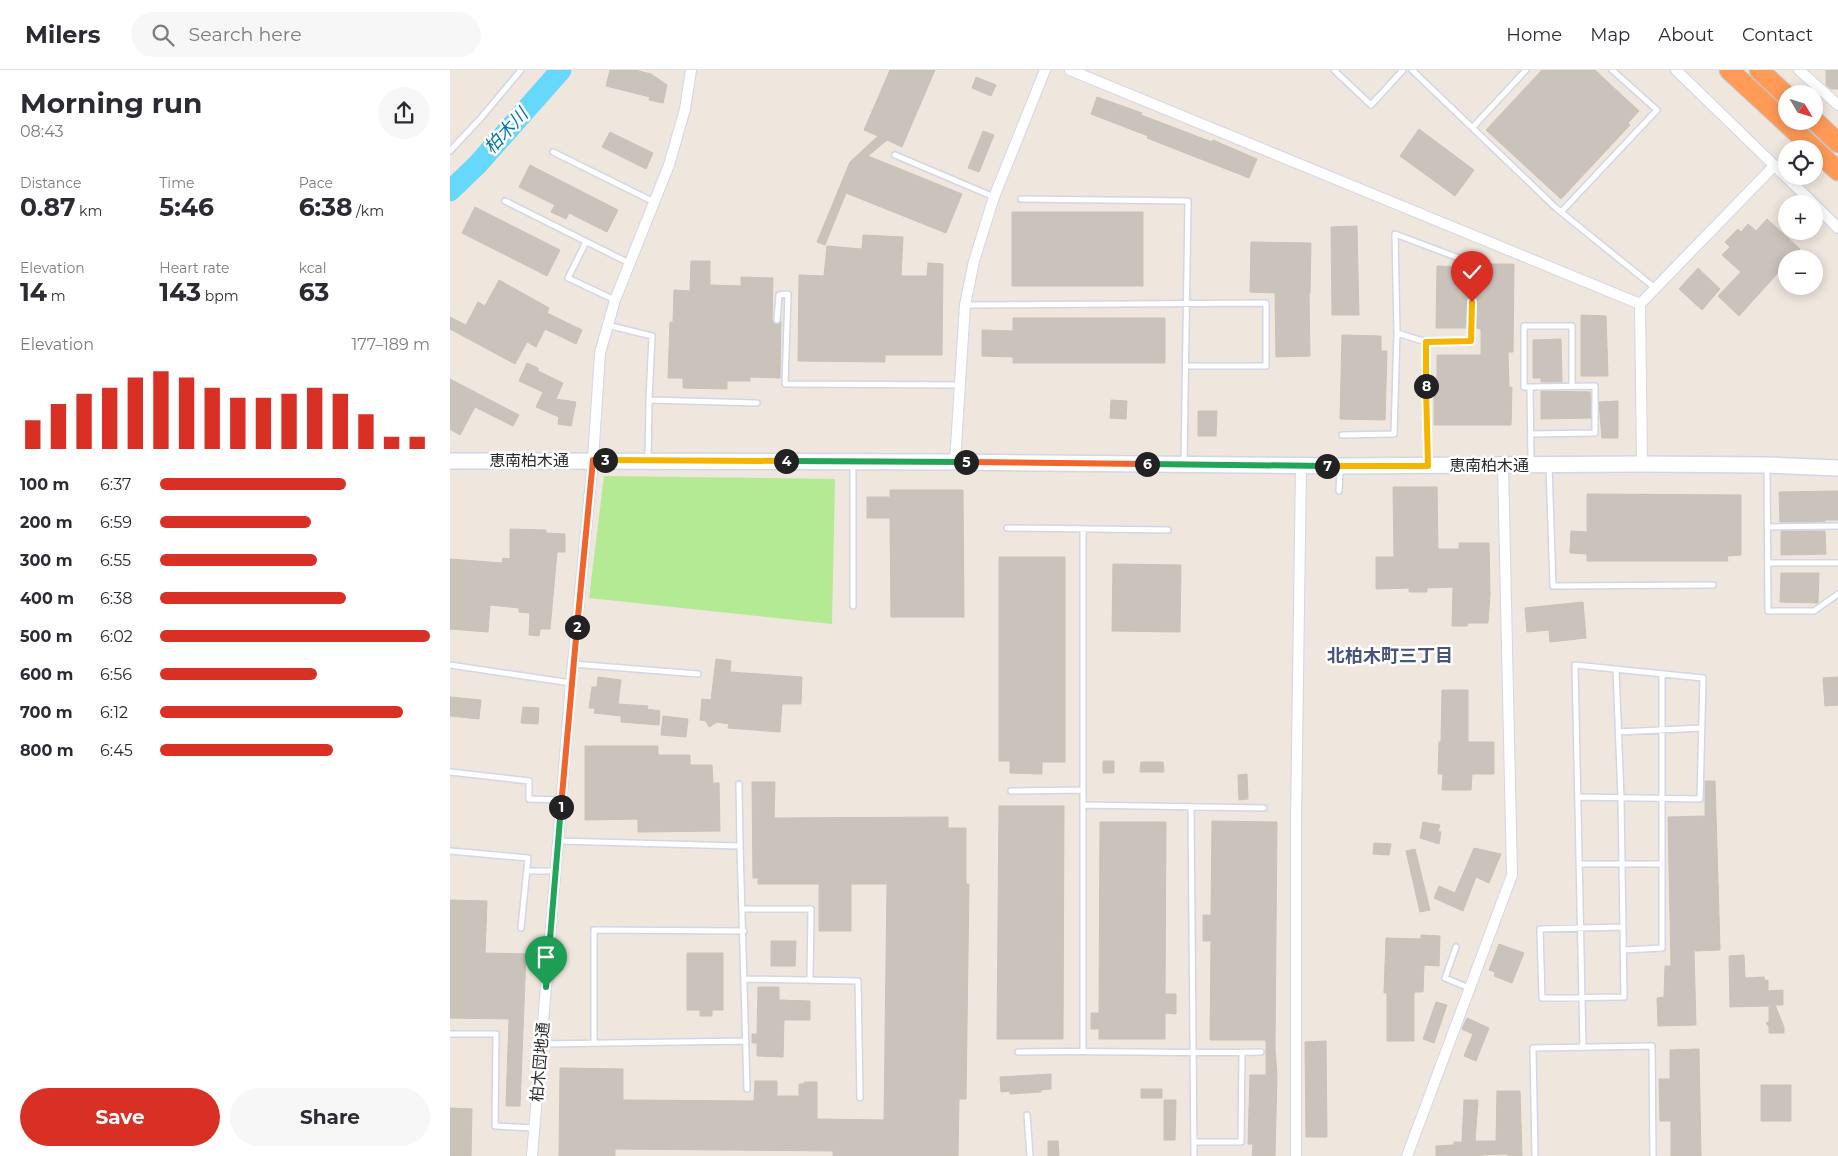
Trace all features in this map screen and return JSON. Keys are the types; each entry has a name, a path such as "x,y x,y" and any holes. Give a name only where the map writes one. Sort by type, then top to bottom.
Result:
{"highway":[{"path":"1729,70 1838,171"},
{"path":"1759,70 1778,88"},
{"path":"1823,128 1838,142"}],"street":[{"name":"柏木団地通","path":"532,1156 571,683 593,460 600,353 616,300 669,165 685,109 691,70"},
{"path":"954,462 965,305 974,261 994,197 1045,70"},
{"path":"1070,70 1640,304"},
{"path":"1676,70 1805,195"},
{"path":"1800,70 1838,105"},
{"path":"1642,464 1640,304 1775,165"},
{"path":"1823,213 1838,228"},
{"name":"恵南柏木通","path":"450,461 853,461 1340,466 1642,464 1767,465 1838,468"},
{"path":"1296,1156 1296,822 1301,465"},
{"path":"1407,1156 1512,875 1503,466"}],"lane":[{"path":"450,151 521,70"},
{"path":"1334,70 1371,105 1403,70"},
{"path":"1412,70 1561,212 1655,289"},
{"path":"1472,128 1526,70"},
{"path":"1561,212 1657,110 1612,70"},
{"path":"553,152 654,202"},
{"path":"895,155 994,197"},
{"path":"1021,199 1188,201 1188,303 1184,464"},
{"path":"505,201 630,264"},
{"path":"1342,435 1394,434 1397,333 1395,234 1472,263 1471,341 1426,342 1397,333"},
{"path":"586,242 568,278 616,300"},
{"path":"777,320 779,295 788,294 785,384 959,385"},
{"path":"965,305 1266,303 1266,366 1186,366"},
{"path":"607,325 652,336 648,461"},
{"path":"1531,434 1595,433 1595,386 1524,387 1524,326 1572,326 1572,386"},
{"path":"1426,342 1428,466"},
{"path":"1530,387 1531,465"},
{"path":"649,400 757,403"},
{"path":"853,461 853,606"},
{"path":"1549,465 1553,586 1713,585"},
{"path":"1767,465 1768,612 1814,611 1838,594"},
{"path":"1339,491 1340,466"},
{"path":"1767,528 1838,526"},
{"path":"1007,528 1168,530"},
{"path":"1083,529 1083,1050"},
{"path":"1768,563 1838,563"},
{"path":"573,664 698,674"},
{"path":"1578,797 1700,799 1703,678 1575,665 1583,1047"},
{"path":"450,666 571,683"},
{"path":"1616,669 1621,798 1623,927 1623,950 1624,997 1542,998 1540,929 1623,927"},
{"path":"1623,950 1662,948 1662,674"},
{"path":"1618,732 1702,728"},
{"path":"450,772 529,781 528,798 562,800"},
{"path":"739,784 747,1089"},
{"path":"1011,791 1083,790"},
{"path":"1083,805 1264,808"},
{"path":"1191,807 1194,1156"},
{"path":"558,841 740,846"},
{"path":"450,851 528,858 521,928"},
{"path":"1579,864 1662,864"},
{"path":"527,871 556,871"},
{"path":"743,909 811,909 810,980"},
{"path":"594,1043 594,930 744,931"},
{"path":"1456,947 1445,978 1469,988"},
{"path":"745,979 858,981 860,1098"},
{"path":"450,1034 496,1034 495,1126 535,1128"},
{"path":"542,1044 746,1041"},
{"path":"1535,1156 1533,1048 1652,1046 1653,1156"},
{"path":"1018,1052 1083,1050 1194,1054 1261,1052"},
{"path":"1194,1142 1241,1142 1242,1053"},
{"path":"1027,1115 1030,1156"}],"green space":[{"path":"604,476 835,479 832,624 589,598"}],"building":[{"path":"610,70 635,70 651,74 667,85 663,103 649,100 650,97 606,86"},
{"path":"890,70 935,70 902,147 887,140 868,156 962,194 946,233 846,193 825,245 817,242 850,162 878,136 864,130"},
{"path":"1542,70 1595,70 1639,111 1628,123 1630,125 1561,199 1486,130"},
{"path":"1826,70 1838,70 1838,89 1831,89 1826,85"},
{"path":"976,77 996,85 991,96 972,88"},
{"path":"1097,97 1212,142 1213,140 1257,159 1249,178 1091,114"},
{"path":"1419,129 1474,170 1455,196 1400,156"},
{"path":"983,131 994,135 979,172 968,168"},
{"path":"610,132 653,153 646,169 602,147"},
{"path":"530,165 618,210 607,232 569,213 566,219 551,212 555,205 519,187"},
{"path":"475,207 560,250 547,276 462,233"},
{"path":"1012,212 1143,212 1143,286 1012,286"},
{"path":"1767,219 1778,229 1778,240 1790,240 1800,249 1778,250 1778,273 1739,316 1718,296 1741,272 1722,255 1730,247 1725,242 1738,229 1741,232 1748,224 1756,231"},
{"path":"1357,226 1359,315 1332,315 1331,227"},
{"path":"863,235 903,237 901,276 927,276 928,263 943,264 942,355 885,355 885,362 798,361 799,275 824,276 827,246 862,249"},
{"path":"1251,242 1311,243 1309,293 1310,356 1276,357 1275,293 1250,292"},
{"path":"691,261 710,261 710,285 741,286 741,277 773,278 772,320 776,324 781,321 780,378 750,377 750,381 727,381 727,389 683,388 683,378 668,378 670,322 673,322 674,290 690,291"},
{"path":"1482,264 1514,264 1513,352 1508,352 1509,387 1512,387 1511,425 1434,425 1434,387 1437,387 1437,355 1481,355 1481,329 1476,328 1476,267 1481,267"},
{"path":"1437,266 1468,267 1467,328 1436,328"},
{"path":"1698,268 1720,289 1702,310 1679,289"},
{"path":"499,280 549,308 547,313 582,330 576,344 545,329 536,347 527,342 515,364 450,329 450,317 466,325 478,302 485,306"},
{"path":"1581,315 1606,316 1608,376 1581,376"},
{"path":"1013,318 1165,318 1165,363 1013,363 1013,357 982,356 982,330 1013,331"},
{"path":"1342,335 1381,336 1381,351 1387,351 1385,420 1340,419"},
{"path":"1561,339 1562,382 1541,382 1541,378 1533,378 1533,340"},
{"path":"527,363 538,368 538,371 563,383 556,399 576,402 571,426 558,424 559,417 536,407 543,392 519,381"},
{"path":"450,379 519,415 513,426 475,407 460,435 450,429"},
{"path":"1541,391 1590,392 1591,418 1541,419"},
{"path":"1111,400 1127,401 1126,419 1110,418"},
{"path":"1618,401 1618,438 1602,438 1599,402"},
{"path":"1198,411 1217,411 1216,436 1198,436"},
{"path":"1393,487 1437,487 1438,549 1459,549 1459,543 1489,543 1490,595 1488,623 1468,623 1467,626 1452,626 1453,587 1427,588 1427,592 1409,592 1409,588 1376,589 1376,557 1394,557"},
{"path":"890,490 963,490 964,617 891,617 890,518 867,518 867,497 890,497"},
{"path":"1838,491 1838,520 1825,520 1825,522 1780,522 1779,492"},
{"path":"1587,494 1741,495 1741,555 1727,556 1728,561 1587,561 1587,554 1570,553 1571,531 1587,532"},
{"path":"510,529 546,530 546,533 565,534 565,552 557,552 550,629 540,629 539,636 529,635 530,613 519,612 519,608 490,605 488,632 450,629 450,559 502,563 503,558 510,559"},
{"path":"1781,531 1825,531 1826,554 1781,555"},
{"path":"999,557 1065,557 1065,762 1042,762 1042,774 1010,773 1010,761 999,761"},
{"path":"1113,564 1181,565 1180,632 1112,631"},
{"path":"1781,573 1819,573 1818,603 1780,602"},
{"path":"1583,602 1586,638 1550,642 1549,630 1527,632 1525,608"},
{"path":"716,659 731,661 730,672 802,677 801,704 782,704 780,732 728,728 729,724 717,722 709,727 706,721 700,720 702,699 711,700"},
{"path":"598,677 621,680 618,704 648,706 647,709 660,711 659,725 621,722 621,716 594,713 595,708 589,708 592,687 597,687"},
{"path":"1838,677 1838,705 1825,706 1823,678"},
{"path":"1442,690 1468,690 1468,742 1494,742 1494,774 1472,774 1471,790 1442,790 1443,774 1438,774"},
{"path":"450,697 481,700 479,719 450,716"},
{"path":"523,707 539,708 538,724 521,723"},
{"path":"663,716 688,719 686,737 661,735"},
{"path":"585,746 658,746 658,755 690,755 690,765 712,765 713,783 719,783 720,831 638,832 638,819 585,820"},
{"path":"1103,761 1114,761 1114,773 1103,773"},
{"path":"1141,762 1163,762 1164,772 1140,772"},
{"path":"1247,774 1248,799 1239,800 1238,775"},
{"path":"1705,781 1715,781 1720,950 1694,951 1696,1025 1658,1026 1657,998 1664,997 1665,966 1671,966 1668,817 1705,816"},
{"path":"752,782 775,782 774,818 948,817 948,828 966,828 966,884 969,884 966,1099 959,1099 958,1156 833,1156 833,1151 615,1149 615,1156 559,1156 560,1068 623,1069 623,1100 754,1101 755,1081 777,1081 777,1096 799,1096 799,1084 817,1082 817,1119 884,1120 887,884 851,884 851,931 819,931 819,884 758,884 758,878 753,878"},
{"path":"999,806 1064,806 1063,1039 997,1039"},
{"path":"1212,821 1277,822 1275,1049 1277,1075 1275,1156 1252,1156 1253,1144 1248,1144 1250,1075 1266,1075 1266,1040 1210,1040 1211,941 1203,941 1203,915 1211,915"},
{"path":"1100,822 1166,822 1165,994 1176,994 1176,1014 1165,1013 1165,1039 1099,1039 1099,1029 1091,1029 1091,1013 1099,1013"},
{"path":"1423,822 1440,825 1438,831 1441,832 1439,844 1420,838"},
{"path":"1374,843 1391,844 1389,855 1373,854"},
{"path":"1474,848 1501,854 1489,883 1476,877 1463,911 1434,898 1439,886 1455,893"},
{"path":"1415,849 1430,910 1420,912 1406,851"},
{"path":"450,900 487,901 485,953 526,954 520,1106 506,1106 509,1019 450,1018"},
{"path":"1421,935 1440,936 1439,966 1424,965 1423,992 1414,992 1414,1041 1387,1041 1387,993 1384,993 1386,938 1421,939"},
{"path":"771,941 796,941 795,966 771,966"},
{"path":"1499,944 1524,953 1512,983 1494,976 1495,972 1489,970"},
{"path":"687,953 723,953 723,1010 712,1010 712,1016 700,1016 700,1010 687,1010"},
{"path":"1744,955 1745,978 1764,977 1765,981 1768,980 1768,991 1783,990 1783,1005 1775,1005 1784,1027 1784,1033 1769,1033 1769,1027 1766,1023 1769,1022 1769,1006 1730,1007 1729,956"},
{"path":"758,987 779,987 779,1000 810,1001 810,1020 784,1020 783,1057 757,1056 757,1043 752,1043 752,1034 757,1034"},
{"path":"1436,1002 1447,1005 1434,1043 1423,1039"},
{"path":"1467,1018 1489,1028 1476,1061 1464,1056 1473,1034 1462,1029"},
{"path":"1326,1041 1327,1137 1306,1137 1305,1042"},
{"path":"1699,1049 1701,1156 1671,1156 1671,1121 1660,1121 1659,1079 1670,1079 1670,1050"},
{"path":"1051,1074 1051,1089 1041,1090 1041,1092 1010,1094 1010,1091 1001,1092 1000,1077"},
{"path":"1761,1085 1791,1085 1791,1121 1761,1121"},
{"path":"1141,1089 1162,1089 1162,1098 1141,1098"},
{"path":"1497,1091 1520,1091 1522,1156 1509,1156 1506,1154 1436,1156 1436,1146 1454,1145 1454,1142 1462,1142 1464,1100 1478,1100 1475,1141 1496,1141"},
{"path":"1164,1100 1176,1100 1175,1140 1164,1140"},
{"path":"450,1108 472,1109 471,1156 450,1156"},
{"path":"1048,1141 1058,1141 1059,1156 1048,1156"}],"waterway":[{"name":"柏木川","path":"450,191 478,164 561,70"}],"district":[{"name":"北柏木町三丁目","path":"1390,656"}],"route":[{"path":"546,987 571,683 593,460 1428,466 1426,342 1471,341 1472,302"}]}
